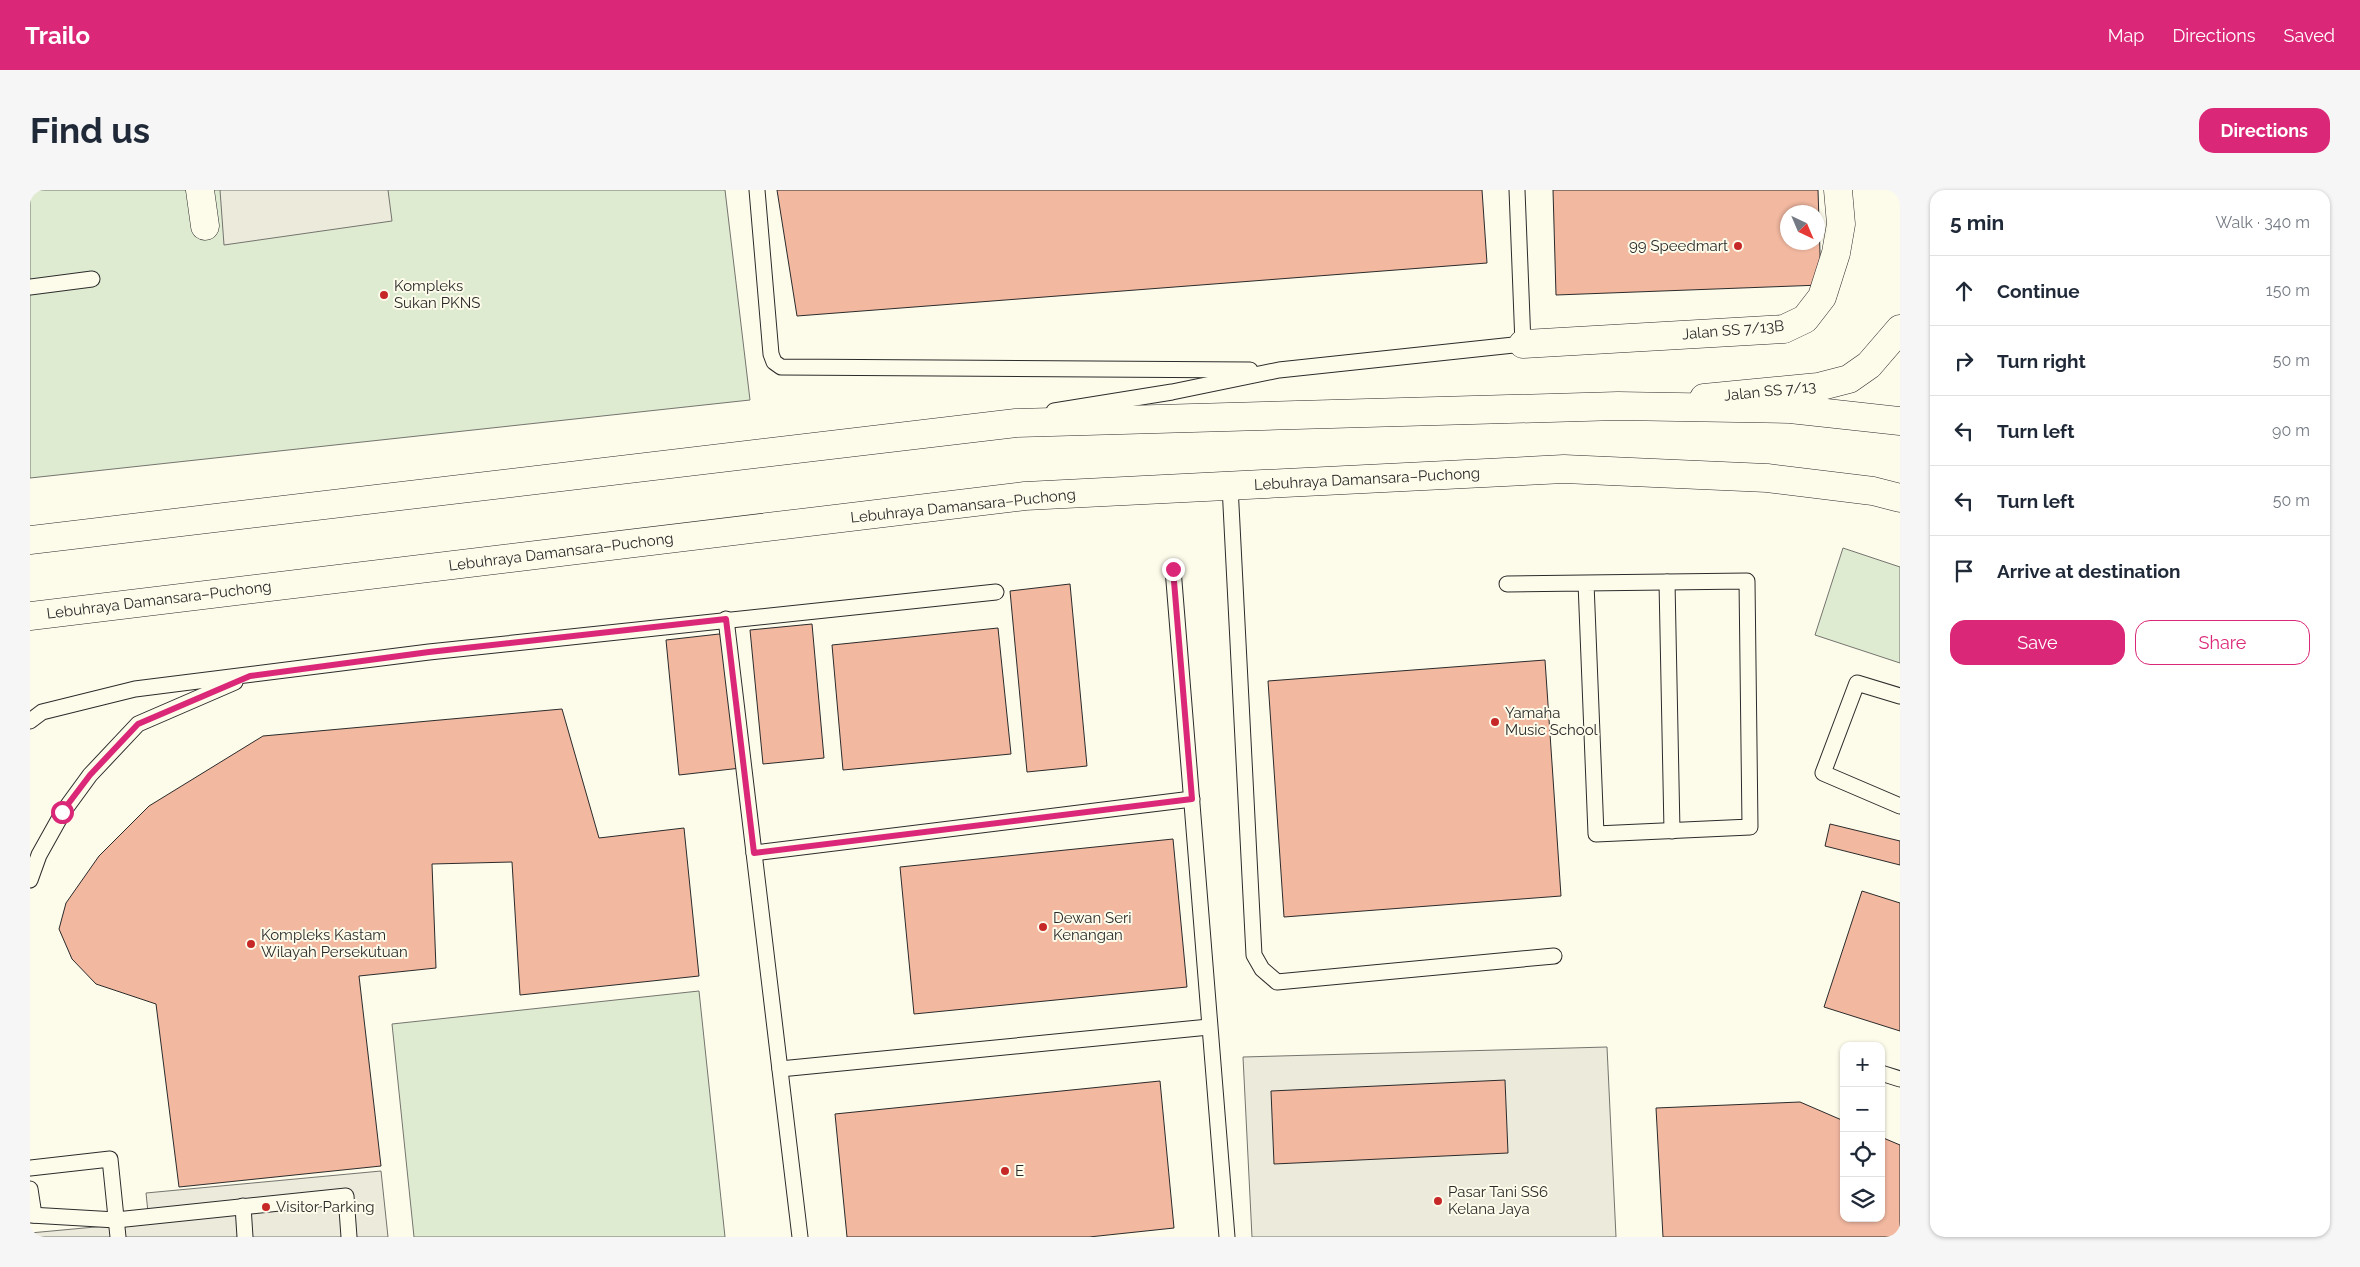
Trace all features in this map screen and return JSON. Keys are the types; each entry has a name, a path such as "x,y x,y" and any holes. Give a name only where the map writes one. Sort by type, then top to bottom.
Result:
{"main road":[{"path":"200,190 204,226"},
{"name":"Jalan SS 7/13B","path":"1522,344 1784,328 1805,319 1822,298 1836,253 1841,224 1838,190"},
{"name":"Jalan SS 7/13","path":"1618,406 1818,387 1849,379 1869,365 1900,330"},
{"path":"30,540 1016,423 1618,406 1790,409 1900,421"},
{"name":"Lebuhraya Damansara–Puchong","path":"30,616 1025,496 1564,469 1767,478 1873,491 1900,498"}],"lane":[{"path":"757,190 771,354 774,362 781,367 1279,370"},
{"path":"838,444 1172,392 1279,370 1522,344 1517,190"},
{"path":"30,287 92,279"},
{"path":"1230,486 1254,955 1262,969 1277,982 1554,956"},
{"path":"1173,569 1227,1237"},
{"path":"1507,584 1586,583 1747,581 1750,828 1596,834 1586,583"},
{"path":"1667,582 1672,831"},
{"path":"30,721 42,712 135,689 429,652 726,619 996,592"},
{"path":"726,619 800,1237"},
{"path":"30,880 39,855 62,812 90,775 138,724 250,676"},
{"path":"1900,696 1857,684 1823,773 1900,806"},
{"path":"754,853 1192,799"},
{"path":"780,1069 1209,1026"},
{"path":"1885,1074 1900,1079"},
{"path":"30,1168 110,1158 118,1237"},
{"path":"30,1189 32,1215 116,1220 346,1196 349,1237"},
{"path":"243,1206 245,1237"}],"green space":[{"name":"Kompleks Sukan PKNS","path":"30,190 725,190 750,400 30,478"},
{"path":"1843,548 1900,567 1900,663 1815,635"},
{"path":"699,991 725,1237 414,1237 392,1024"}],"shaded area":[{"path":"220,190 388,190 392,221 224,245"},
{"path":"1607,1047 1616,1237 1252,1237 1243,1057"},
{"name":"Visitor Parking","path":"381,1171 388,1237 30,1237 30,1233 149,1222 146,1193"}],"building":[{"path":"777,190 1482,190 1487,263 797,316"},
{"path":"1553,190 1818,190 1818,205 1780,205 1780,250 1820,250 1821,285 1556,295"},
{"path":"1070,584 1087,766 1027,772 1010,591"},
{"path":"812,624 824,758 763,764 750,630"},
{"path":"998,628 1011,754 843,770 832,645"},
{"path":"728,633 741,768 679,775 666,640"},
{"path":"1545,660 1561,896 1284,917 1268,681"},
{"name":"Kompleks Kastam Wilayah Persekutuan","path":"562,709 599,838 684,828 699,976 520,995 512,862 432,864 436,968 359,976 381,1166 179,1187 156,1004 96,984 72,959 59,929 66,903 99,856 149,806 263,736"},
{"path":"1830,824 1900,841 1900,865 1825,846"},
{"name":"Dewan Seri Kenangan","path":"1173,839 1187,987 914,1014 900,867"},
{"path":"1862,891 1900,903 1900,1031 1824,1007"},
{"path":"1505,1080 1508,1153 1274,1164 1271,1091"},
{"name":"E","path":"1160,1081 1174,1228 1089,1237 847,1237 835,1114"},
{"path":"1800,1102 1840,1119 1840,1222 1885,1222 1885,1139 1900,1145 1900,1237 1663,1237 1656,1108"}],"place":[{"name":"99 Speedmart","path":"1738,246"},
{"name":"Kompleks Sukan PKNS","path":"384,295"},
{"name":"Yamaha Music School","path":"1495,722"},
{"name":"Dewan Seri Kenangan","path":"1043,927"},
{"name":"Kompleks Kastam Wilayah Persekutuan","path":"251,944"},
{"name":"E","path":"1005,1171"},
{"name":"Pasar Tani SS6 Kelana Jaya","path":"1438,1201"},
{"name":"Visitor Parking","path":"266,1207"}],"route":[{"path":"62,812 90,775 138,724 250,676 429,652 726,619 754,853 1192,799 1173,569"}]}
